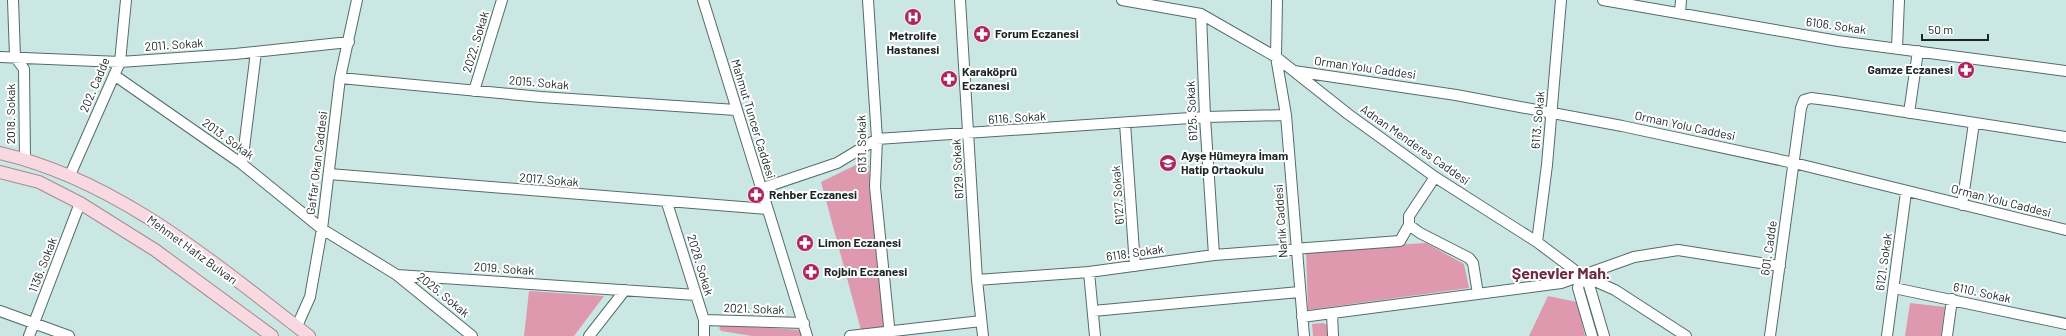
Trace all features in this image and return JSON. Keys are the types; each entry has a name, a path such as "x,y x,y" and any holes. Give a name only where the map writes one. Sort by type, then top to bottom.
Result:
{"main road":[{"name":"Mehmet Hafız Bulvarı","path":"0,153 25,159 70,175 102,191 163,226 310,336"},
{"name":"Mehmet Hafız Bulvarı","path":"0,172 39,182 80,203 155,250 272,336"}],"street":[{"name":"2018. Sokak","path":"13,0 15,57 24,69 25,159"},
{"name":"202. Cadde","path":"70,175 120,62 126,0"},
{"name":"Gaffar Okan Caddesi","path":"297,326 310,297 322,229 340,78 357,0"},
{"name":"2022. Sokak","path":"474,91 502,0"},
{"name":"6131. Sokak","path":"868,0 877,139 876,187 890,333"},
{"name":"6129. Sokak","path":"960,0 977,280 983,336"},
{"name":"Adnan Menderes Caddesi","path":"1122,0 1201,14 1276,57 1348,114 1435,177 1537,242 1581,275 1615,290 1686,336"},
{"name":"Narlık Caddesi","path":"1277,0 1276,57 1286,115 1299,292 1304,336"},
{"name":"6113. Sokak","path":"1537,242 1551,113 1561,0"},
{"name":"6106. Sokak","path":"1603,0 1838,41 2066,72"},
{"path":"1680,13 1681,0"},
{"path":"1897,48 1899,0"},
{"name":"Mahmut Tuncer Caddesi","path":"706,1 736,110 807,336"},
{"name":"6125. Sokak","path":"1201,14 1205,118 1214,255"},
{"name":"2011. Sokak","path":"0,57 120,62 256,52 349,42"},
{"path":"1918,51 1909,113 2066,138"},
{"path":"242,164 256,52"},
{"name":"Orman Yolu Caddesi","path":"1294,71 1456,94 1794,163 1906,192 2066,230"},
{"name":"2013. Sokak","path":"114,75 242,164 322,229"},
{"name":"2015. Sokak","path":"340,78 474,91 736,110"},
{"name":"601. Cadde","path":"1770,336 1801,108 1804,100 1811,98 1909,113"},
{"name":"6116. Sokak","path":"760,189 837,163 877,139 969,134 1125,122 1286,115"},
{"name":"6127. Sokak","path":"1125,122 1135,266"},
{"path":"1962,205 1974,123"},
{"name":"2017. Sokak","path":"329,174 667,203 767,209"},
{"path":"1435,177 1410,216 1409,225 1420,233 1469,258 1473,263 1478,294"},
{"name":"6121. Sokak","path":"1887,336 1906,192"},
{"name":"1136. Sokak","path":"29,336 80,203"},
{"name":"2028. Sokak","path":"667,203 704,320 704,336"},
{"name":"6118. Sokak","path":"977,280 1089,272 1214,255 1400,241 1409,225"},
{"name":"2019. Sokak","path":"322,229 397,275 696,295"},
{"path":"1302,317 1561,283 1634,257 1678,250 1780,266"},
{"path":"1089,272 1095,336"},
{"name":"2025. Sokak","path":"397,275 472,336"},
{"path":"1581,275 1578,288 1592,336"},
{"path":"1581,275 1589,285 1604,336"},
{"name":"6110. Sokak","path":"1894,288 2066,324"},
{"path":"589,336 625,290"},
{"path":"1093,311 1299,292"},
{"path":"1947,336 1952,300"},
{"path":"0,311 34,322 69,336"},
{"path":"1332,314 1333,336"},
{"name":"2021. Sokak","path":"704,320 804,324"},
{"path":"850,336 890,333 981,321"}],"shaded area":[{"path":"868,159 886,327 861,330 821,182"},
{"path":"1426,243 1464,264 1469,288 1308,310 1306,250"},
{"path":"529,291 604,296 574,336 524,336"},
{"path":"1548,296 1577,302 1585,336 1529,336"},
{"path":"1910,303 1945,307 1941,336 1905,336"},
{"path":"1323,323 1327,325 1331,336 1313,336 1312,324"},
{"path":"721,325 801,330 802,336 752,336 721,331 719,328"}],"place":[{"name":"Metrolife Hastanesi","path":"913,17"},
{"name":"Forum Eczanesi","path":"982,34"},
{"name":"Gamze Eczanesi","path":"1966,70"},
{"name":"Karaköprü Eczanesi","path":"949,79"},
{"name":"Ayşe Hümeyra İmam Hatip Ortaokulu","path":"1168,163"},
{"name":"Rehber Eczanesi","path":"756,195"},
{"name":"Limon Eczanesi","path":"805,243"},
{"name":"Rojbin Eczanesi","path":"811,272"}],"district":[{"name":"Şenevler Mah.","path":"1561,273"}]}
